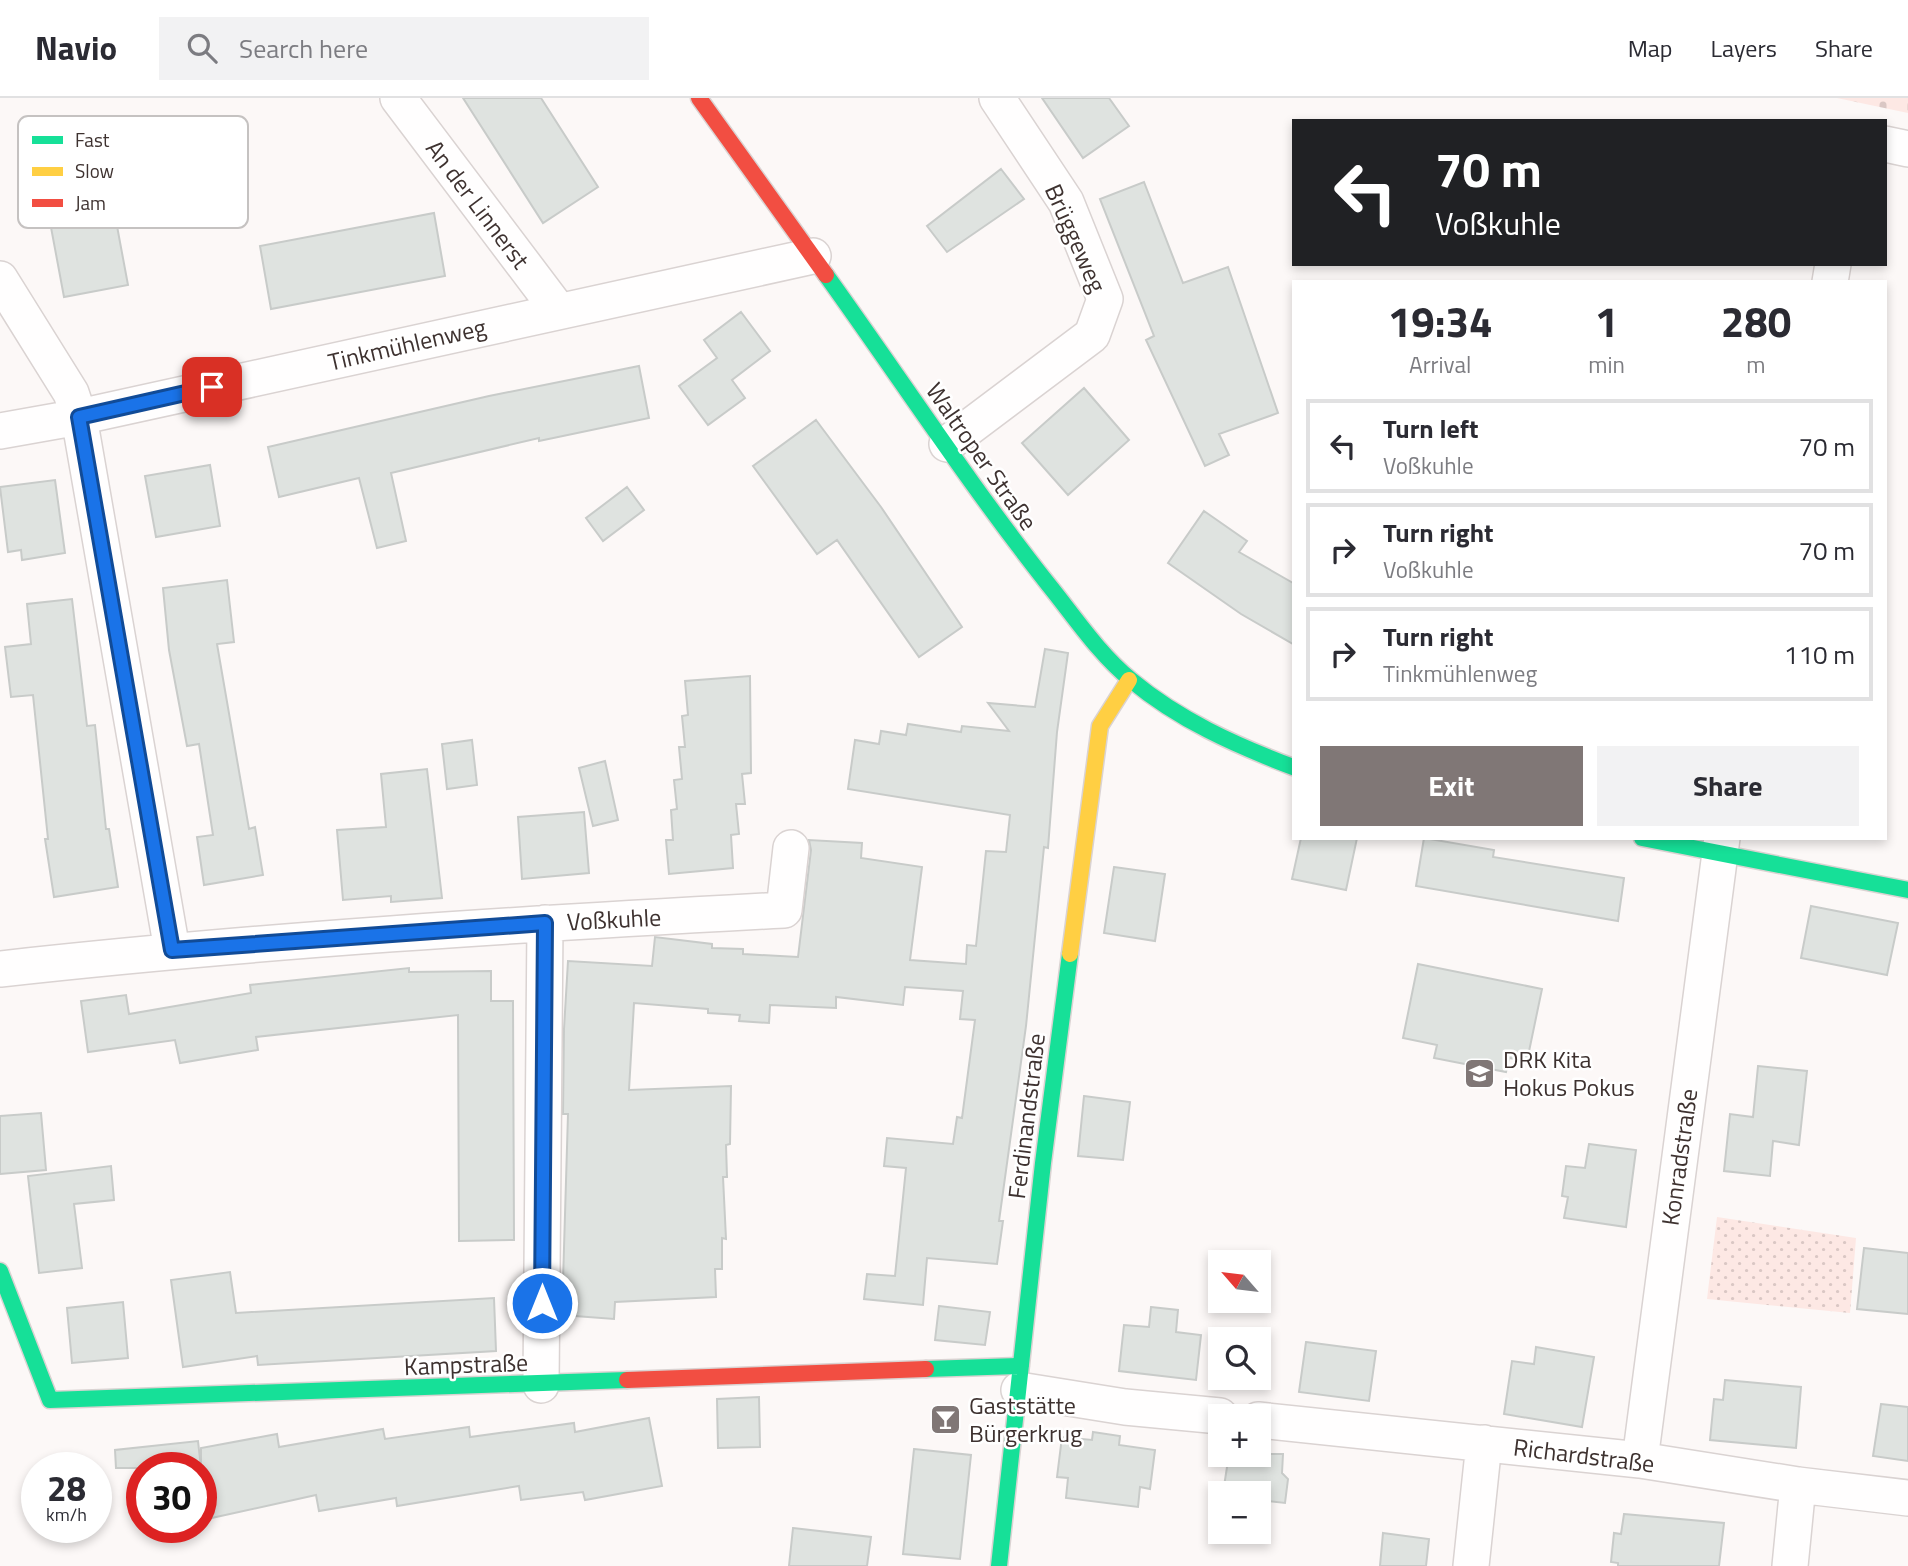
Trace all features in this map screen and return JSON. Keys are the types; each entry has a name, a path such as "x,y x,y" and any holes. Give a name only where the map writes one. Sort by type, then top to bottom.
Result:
{"street":[{"name":"An der Linnerst","path":"398,98 558,310"},
{"name":"Waltroper Straße","path":"699,98 947,444 992,513 1077,622 1129,680 1187,719 1250,751 1292,767"},
{"name":"Brüggeweg","path":"947,444 1092,335 1105,299 1066,202 997,98"},
{"path":"1887,144 1908,149"},
{"name":"Tinkmühlenweg","path":"0,431 79,417 813,256"},
{"path":"0,279 71,393 79,417 172,950"},
{"name":"Ferdinandstraße","path":"999,1566 1069,948 1100,726 1129,680"},
{"path":"1662,840 1720,846 1908,890"},
{"name":"Konradstraße","path":"1640,1460 1720,846"},
{"name":"Voßkuhle","path":"0,969 172,950 545,923 784,910 791,848"},
{"path":"541,1384 545,923"},
{"name":"Kampstraße","path":"0,1271 50,1400 541,1384 1020,1378"},
{"path":"1020,1378 1125,1406 1208,1415"},
{"name":"Richardstraße","path":"1271,1421 1640,1460 1798,1485 1908,1498"},
{"path":"1471,1566 1484,1443"},
{"path":"1790,1566 1798,1485"}],"green space":[{"path":"1837,98 1908,98 1908,113"},
{"path":"1717,1217 1856,1238 1850,1313 1707,1299"}],"building":[{"path":"463,98 541,98 598,187 543,223"},
{"path":"1042,98 1109,98 1129,126 1083,158"},
{"path":"1001,169 1024,199 947,252 927,226"},
{"path":"1144,182 1183,283 1228,267 1278,413 1219,434 1229,455 1205,466 1146,340 1154,336 1100,199"},
{"path":"434,213 445,276 271,309 260,246"},
{"path":"51,228 117,228 128,285 64,297"},
{"path":"741,312 770,351 732,380 745,398 708,425 679,386 717,358 704,340"},
{"path":"639,366 649,418 539,441 539,438 391,473 406,541 377,548 359,478 279,497 268,447 489,396"},
{"path":"1084,388 1129,440 1068,495 1022,443"},
{"path":"816,420 881,507 962,627 919,657 837,540 817,554 753,466"},
{"path":"210,465 220,526 156,537 145,476"},
{"path":"55,480 65,553 22,560 21,550 8,552 0,487"},
{"path":"627,487 644,510 603,541 586,518"},
{"path":"1204,511 1247,541 1239,552 1292,582 1292,643 1241,614 1168,563"},
{"path":"227,580 234,642 217,644 249,829 255,827 263,875 204,885 197,837 213,835 199,744 187,746 169,650 163,588"},
{"path":"72,599 87,726 95,725 106,829 109,829 118,887 54,897 45,839 48,839 33,695 11,697 5,647 31,644 27,604"},
{"path":"1045,649 1068,653 1057,732 1048,848 1044,847 1026,1026 999,1221 1003,1221 997,1264 927,1258 923,1305 864,1299 867,1274 895,1276 906,1168 884,1166 887,1138 953,1144 957,1117 962,1118 975,1020 960,1019 963,991 905,987 903,1005 836,997 836,1008 770,1005 769,1023 739,1021 740,1015 708,1013 708,1009 634,1003 629,1090 731,1086 730,1144 726,1145 727,1177 723,1177 726,1239 722,1238 722,1269 715,1269 716,1297 615,1302 614,1319 562,1315 568,1114 563,1114 564,1029 568,961 652,966 655,937 712,944 712,948 743,949 743,954 798,957 811,850 809,840 862,843 861,858 922,867 910,960 966,964 967,945 976,946 986,851 1006,852 1010,815 848,789 855,740 879,744 881,731 906,735 908,724 961,732 962,726 1009,731 988,703 1035,707"},
{"path":"750,676 751,773 742,774 745,804 736,804 739,834 731,835 733,868 669,874 666,840 673,840 671,810 677,809 674,780 682,779 679,747 685,747 682,716 688,715 685,681"},
{"path":"472,740 477,785 447,789 442,744"},
{"path":"605,761 618,820 593,826 579,768"},
{"path":"427,769 442,898 391,902 391,896 343,900 337,830 386,827 381,774"},
{"path":"584,812 589,873 522,879 518,817"},
{"path":"1301,840 1357,840 1346,890 1292,879"},
{"path":"1424,840 1494,850 1493,857 1624,878 1618,921 1416,886"},
{"path":"1114,867 1165,874 1155,941 1104,933"},
{"path":"1811,906 1898,923 1887,975 1801,958"},
{"path":"1418,964 1542,989 1527,1061 1509,1058 1506,1072 1434,1058 1437,1045 1403,1038"},
{"path":"409,968 409,972 491,971 491,1001 513,1001 514,1240 459,1241 458,1015 256,1037 258,1050 180,1063 175,1040 88,1052 81,1001 126,995 129,1014 251,993 250,985"},
{"path":"1758,1066 1807,1071 1799,1145 1773,1141 1770,1176 1724,1171 1730,1114 1753,1117"},
{"path":"1084,1096 1130,1102 1123,1160 1078,1156"},
{"path":"41,1113 46,1170 0,1174 0,1116"},
{"path":"1589,1144 1636,1150 1626,1227 1564,1218 1568,1197 1562,1196 1566,1166 1585,1168"},
{"path":"111,1166 114,1200 74,1204 82,1268 39,1273 28,1176"},
{"path":"1864,1248 1908,1253 1908,1314 1857,1309"},
{"path":"230,1272 236,1313 494,1298 496,1351 258,1365 257,1356 183,1367 171,1280"},
{"path":"123,1302 128,1358 72,1363 67,1308"},
{"path":"939,1306 990,1312 985,1345 935,1340"},
{"path":"1151,1307 1178,1310 1176,1332 1201,1335 1196,1380 1119,1371 1124,1325 1149,1327"},
{"path":"1306,1342 1376,1351 1369,1401 1299,1392"},
{"path":"1536,1347 1594,1357 1582,1427 1504,1414 1512,1361 1534,1364"},
{"path":"1725,1380 1801,1387 1796,1448 1710,1440 1714,1399 1723,1400"},
{"path":"759,1397 760,1447 718,1448 717,1399"},
{"path":"1881,1404 1908,1407 1908,1461 1873,1456"},
{"path":"649,1418 662,1486 585,1500 583,1492 521,1500 519,1486 397,1506 396,1498 319,1511 316,1495 217,1517 217,1452 201,1452 201,1448 277,1434 279,1447 383,1429 385,1439 469,1427 470,1437 574,1423 575,1432"},
{"path":"1093,1432 1120,1436 1119,1445 1155,1450 1150,1489 1140,1487 1138,1507 1066,1498 1068,1478 1057,1477 1062,1437 1092,1440"},
{"path":"198,1441 199,1452 126,1452 126,1468 116,1468 115,1450"},
{"path":"914,1449 971,1455 960,1559 903,1554"},
{"path":"1271,1454 1283,1454 1282,1473 1288,1479 1285,1503 1271,1501 1271,1481 1225,1481 1227,1467 1271,1467"},
{"path":"1624,1514 1724,1523 1719,1566 1618,1566 1618,1563 1611,1562 1614,1533 1621,1534"},
{"path":"793,1528 871,1537 867,1566 789,1566"},
{"path":"1383,1533 1429,1539 1426,1566 1380,1566"}],"traffic: fast":[{"path":"826,275 990,508 1108,658 1149,694 1188,719 1250,750 1292,767"},
{"path":"1652,840 1908,890"},
{"path":"999,1566 1043,1163 1070,954"},
{"path":"0,1271 50,1400 627,1380"},
{"path":"926,1369 1021,1366"}],"traffic: slow":[{"path":"1070,954 1100,726 1129,680"}],"traffic: jam":[{"path":"699,98 826,275"},
{"path":"627,1380 926,1369"}],"place":[{"name":"DRK Kita Hokus Pokus","path":"1480,1073"},
{"name":"Gaststätte Bürgerkrug","path":"946,1419"}],"route":[{"path":"212,387 79,417 172,950 545,923 542,1303"}]}
